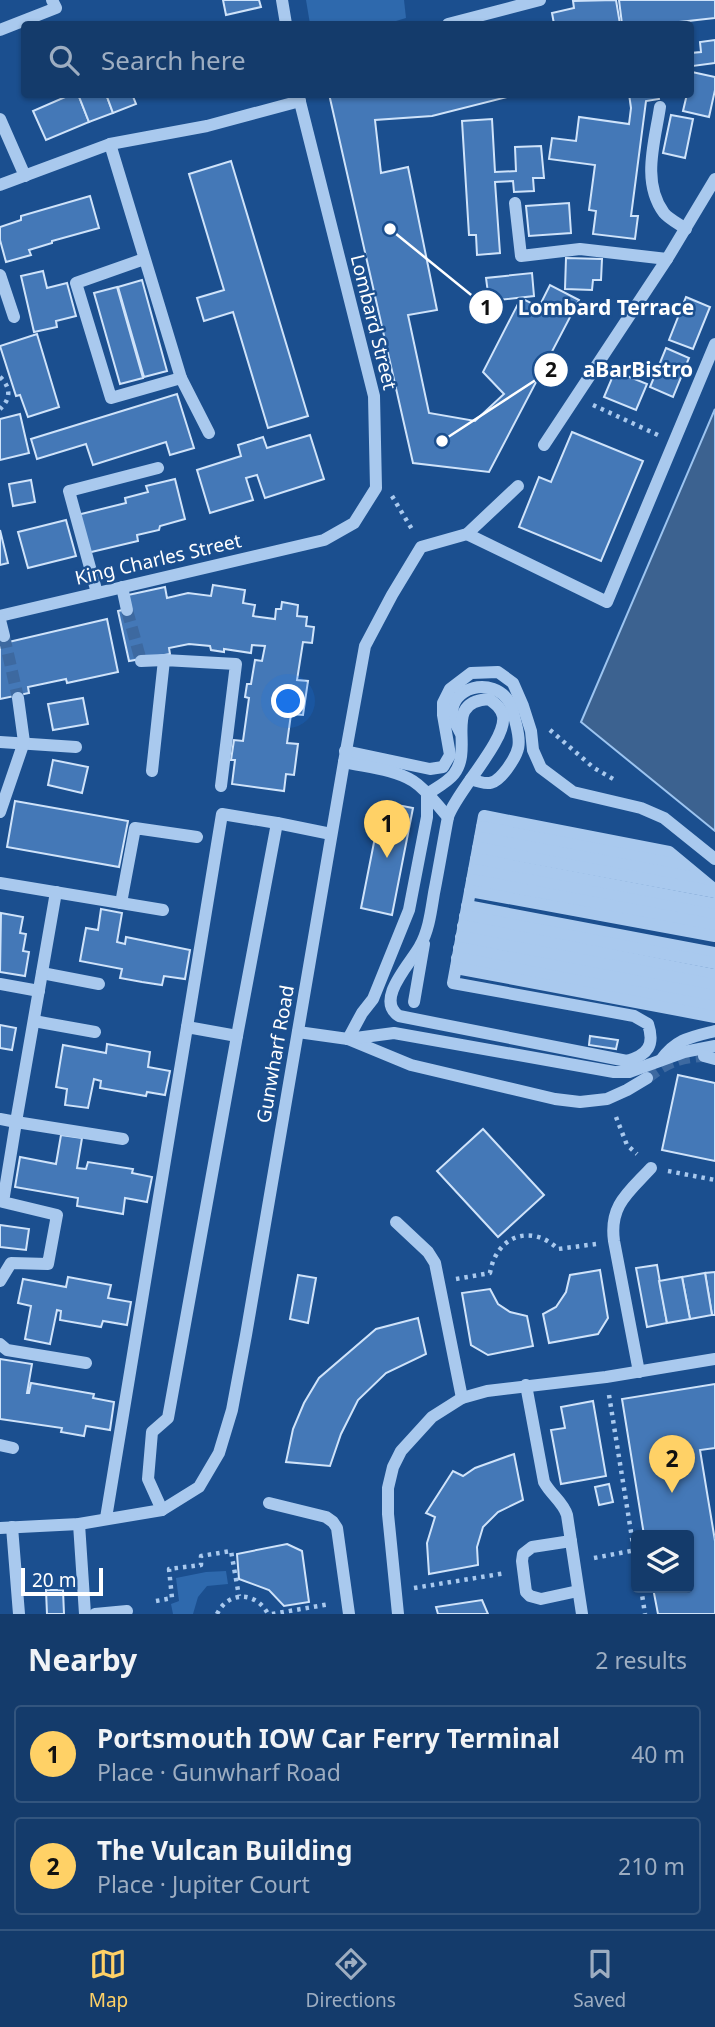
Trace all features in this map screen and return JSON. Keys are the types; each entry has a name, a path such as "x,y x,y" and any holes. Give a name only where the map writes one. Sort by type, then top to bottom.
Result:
{"street":[{"path":"23,21 56,8 52,0"},
{"path":"282,0 286,21"},
{"path":"460,21 540,0"},
{"path":"0,30 21,22"},
{"path":"0,185 110,144 207,126 299,98"},
{"name":"Lombard Street","path":"299,98 374,396 376,488 354,523 324,540"},
{"path":"660,107 650,176 652,192 665,215 686,229"},
{"path":"0,119 25,176"},
{"path":"110,144 181,378 209,433"},
{"path":"544,445 667,259 715,179"},
{"path":"515,203 521,256 580,249 667,259"},
{"path":"144,259 76,283 111,398 181,378"},
{"path":"0,275 14,317"},
{"path":"467,534 607,602 715,344"},
{"path":"97,593 69,491 158,468"},
{"path":"421,547 467,534 518,486"},
{"name":"King Charles Street","path":"0,618 324,540"},
{"name":"Gunwharf Road","path":"6,1528 79,1524 162,1510 199,1487 219,1452 232,1410 365,646 421,547"},
{"path":"122,587 127,610"},
{"path":"0,618 4,636"},
{"path":"152,771 164,660"},
{"path":"141,661 236,664 221,786"},
{"path":"344,757 430,769 443,767 450,755 443,715 443,704 450,689 471,673 498,672 513,683 523,706 531,731 533,750 541,768 573,792 641,808 664,818 715,859"},
{"path":"462,735 453,716 454,706 461,693 476,687 493,687 511,705 521,741 515,758 501,777 492,783 483,784 471,779"},
{"path":"0,812 24,742 18,698"},
{"path":"414,1002 448,817 452,804 499,735 504,719 500,707 489,699 475,700 465,708 461,722 461,758 455,774 427,794"},
{"path":"0,742 76,747"},
{"path":"344,757 412,780 448,817"},
{"path":"348,1039 373,999 409,910 427,817 427,794"},
{"path":"106,1518 222,814 331,834"},
{"path":"428,927 392,995 392,1012 399,1016 627,1060 640,1057 648,1049 652,1036 648,1024 634,1016 453,984 484,816 669,852 715,891"},
{"path":"162,1510 148,1479 152,1432 168,1418 277,822"},
{"path":"121,903 135,828 197,837"},
{"path":"476,859 703,880"},
{"path":"476,859 715,891"},
{"path":"476,859 715,904"},
{"path":"476,859 715,915"},
{"path":"476,859 715,925"},
{"path":"476,859 715,936"},
{"path":"0,883 163,910"},
{"path":"0,1281 11,1263 48,1264 57,1215 3,1202 56,892"},
{"path":"461,937 715,953"},
{"path":"461,937 715,963"},
{"path":"461,937 715,975"},
{"path":"461,937 715,985"},
{"path":"461,937 715,996"},
{"path":"461,937 715,1007"},
{"path":"461,937 715,1017"},
{"path":"42,973 99,984"},
{"path":"0,984 39,991"},
{"path":"34,1021 95,1032"},
{"path":"187,1027 237,1036"},
{"path":"661,1060 670,1047 687,1038 715,1031"},
{"path":"298,1032 348,1039 411,1065 555,1099 580,1102 607,1099 647,1077"},
{"path":"348,1039 394,1033 614,1072 629,1072 684,1052 715,1046"},
{"path":"0,1119 123,1139"},
{"path":"639,1371 614,1241 613,1222 617,1207 652,1168"},
{"path":"396,1222 428,1252 435,1263 462,1398"},
{"path":"0,1344 7,1350 86,1363"},
{"path":"398,1614 388,1488 393,1467 401,1451 423,1425 462,1398 487,1391 606,1377 715,1359"},
{"path":"526,1385 544,1482 565,1510 582,1614"},
{"path":"0,1445 13,1448"},
{"path":"269,1503 320,1515 333,1522 337,1528 349,1614"},
{"path":"79,1524 85,1614"},
{"path":"6,1528 19,1614"},
{"path":"571,1541 532,1547 523,1554 526,1592 541,1599 578,1591"},
{"path":"95,1614 127,1611"}],"path":[{"path":"0,377 9,394 0,409"},
{"path":"576,397 674,442"},
{"path":"375,472 405,516 421,547"},
{"path":"523,706 594,768 626,787"},
{"path":"439,1281 490,1273 496,1253 502,1246 525,1235 544,1238 558,1249 614,1241"},
{"path":"606,1377 632,1530"},
{"path":"156,1601 172,1598 169,1569 201,1565 201,1556 230,1551 239,1596"},
{"path":"641,1593 645,1614"},
{"path":"217,1614 222,1605 239,1596 254,1599 268,1614"}],"shaded area":[{"path":"306,0 404,0 406,18 396,21 310,21"},
{"path":"715,409 715,831 581,722"},
{"path":"226,1571 228,1584 207,1586 198,1597 193,1614 173,1614 171,1604 179,1601 176,1578"}],"building":[{"path":"223,0 259,0 261,7 226,15"},
{"path":"616,0 620,21 553,21 552,13 574,8 573,1"},
{"path":"619,0 715,0 715,18 688,21 622,21"},
{"path":"715,40 715,63 694,66 694,53 701,52 700,42"},
{"path":"694,72 715,77 709,117 683,111 686,98 694,98"},
{"path":"63,98 80,98 89,122 46,140 33,111"},
{"path":"80,98 107,98 113,113 89,122"},
{"path":"107,98 134,98 136,104 113,113"},
{"path":"330,98 503,98 432,116 375,120 381,173 408,167 437,310 408,315 429,413 475,421 504,394 483,372 521,298 539,307 550,285 579,300 489,472 413,463"},
{"path":"630,98 659,98 646,101 631,216 638,216 635,239 593,234 596,211 589,210 595,165 549,159 552,138 576,141 579,117 629,124"},
{"path":"671,115 693,119 685,158 663,153"},
{"path":"492,119 495,172 516,171 515,147 541,146 544,178 533,178 534,191 514,192 513,181 495,182 500,253 477,255 476,235 469,235 462,121"},
{"path":"231,161 308,416 268,428 233,312 204,321 197,298 224,290 189,174"},
{"path":"90,196 99,228 52,241 29,250 31,255 6,262 0,240 0,227 21,220 21,216"},
{"path":"569,203 571,233 529,236 526,206"},
{"path":"566,258 602,259 601,280 593,280 592,290 565,289"},
{"path":"43,271 47,288 67,283 76,316 56,321 57,327 34,332 21,276"},
{"path":"532,273 534,296 489,301 486,278"},
{"path":"142,280 167,371 144,377 118,287"},
{"path":"117,287 143,378 120,384 94,293"},
{"path":"686,297 710,307 693,349 669,340"},
{"path":"37,334 59,407 28,417 20,395 16,396 0,346"},
{"path":"666,348 689,358 673,397 650,387"},
{"path":"615,371 647,384 636,410 604,397"},
{"path":"177,394 194,448 170,455 166,442 93,465 86,444 37,459 31,439"},
{"path":"20,414 29,453 0,460 0,419"},
{"path":"572,432 643,461 601,561 519,527 539,477 551,482"},
{"path":"310,435 324,479 265,498 257,475 246,478 253,500 210,513 197,470 241,456 238,445 263,437 267,448"},
{"path":"175,479 185,519 160,526 159,530 137,535 138,541 87,553 77,515 126,503 125,498 148,492 146,486"},
{"path":"31,480 35,502 13,506 9,484"},
{"path":"66,520 76,556 28,568 18,532"},
{"path":"0,530 8,563 0,565"},
{"path":"213,585 245,590 243,603 255,605 253,616 275,619 276,609 281,609 282,602 298,605 297,616 307,617 306,626 314,627 312,643 303,642 297,680 308,681 303,715 291,714 287,743 298,744 294,775 286,774 284,791 232,784 234,740 243,741 249,698 245,697 247,684 251,684 255,660 262,661 265,646 252,645 251,653 224,649 224,652 211,650 210,646 189,644 169,648 170,654 129,661 118,611 131,608 128,595 165,587 167,598 188,593 211,596"},
{"path":"107,619 118,672 67,683 66,679 28,687 29,693 0,699 0,644"},
{"path":"83,698 88,724 53,730 48,704"},
{"path":"53,760 88,767 82,793 48,785"},
{"path":"15,801 128,821 119,867 7,847"},
{"path":"382,802 413,808 392,915 361,908"},
{"path":"101,909 122,913 117,942 125,944 126,937 190,950 185,979 164,976 162,985 142,982 120,978 122,969 80,961 86,928 98,930"},
{"path":"1,913 23,917 20,933 26,934 23,951 29,952 25,976 0,972"},
{"path":"0,1025 16,1028 12,1050 0,1048"},
{"path":"590,1036 618,1040 616,1049 589,1045"},
{"path":"107,1044 150,1052 148,1067 170,1071 165,1095 147,1092 146,1096 100,1088 101,1081 94,1079 88,1108 65,1105 67,1089 56,1087 63,1045 106,1053"},
{"path":"678,1075 715,1083 715,1161 662,1150"},
{"path":"483,1129 544,1195 498,1237 437,1171"},
{"path":"61,1135 82,1138 77,1168 86,1169 88,1162 133,1169 132,1173 152,1177 147,1202 125,1198 123,1214 77,1206 78,1198 15,1187 20,1157 56,1164"},
{"path":"0,1225 29,1229 26,1250 0,1247"},
{"path":"657,1265 667,1323 647,1327 636,1268"},
{"path":"600,1270 608,1318 598,1334 549,1343 543,1314 556,1307 566,1292 570,1275"},
{"path":"715,1272 715,1315 712,1315 705,1273"},
{"path":"705,1273 712,1315 690,1319 682,1277"},
{"path":"298,1275 316,1278 308,1323 290,1319"},
{"path":"68,1277 111,1285 108,1298 131,1302 127,1325 103,1321 101,1327 60,1320 61,1311 57,1310 50,1344 25,1339 31,1306 18,1303 23,1279 66,1287"},
{"path":"682,1277 690,1319 667,1323 659,1281"},
{"path":"490,1289 498,1304 510,1312 527,1316 533,1346 488,1355 471,1345 462,1293"},
{"path":"418,1318 426,1354 386,1373 358,1400 341,1434 330,1466 286,1462 293,1429 319,1378 376,1329"},
{"path":"0,1359 32,1364 27,1393 31,1383 94,1394 93,1398 114,1402 110,1430 86,1426 84,1436 61,1432 62,1428 0,1419"},
{"path":"715,1384 715,1448 700,1450 715,1541 715,1614 658,1614 654,1593 694,1593 694,1530 643,1530 622,1399"},
{"path":"593,1401 606,1476 561,1484 551,1430 565,1428 561,1407"},
{"path":"514,1454 523,1500 498,1512 483,1527 477,1547 478,1565 429,1574 427,1543 435,1517 426,1513 453,1471 463,1476 475,1468"},
{"path":"609,1484 613,1502 599,1505 595,1487"},
{"path":"287,1544 302,1551 309,1602 284,1606 269,1590 239,1579 237,1554"},
{"path":"46,1590 63,1590 64,1614 47,1614"},
{"path":"482,1600 488,1614 438,1614 436,1607"}],"tunnel":[{"path":"127,610 141,661"},
{"path":"4,636 18,698"},
{"path":"647,1078 674,1061 704,1056"}],"place":[{"name":"Lombard Terrace","path":"390,229"},
{"name":"aBarBistro","path":"442,441"},
{"name":"Portsmouth IOW Car Ferry Terminal","path":"387,858"},
{"name":"The Vulcan Building","path":"672,1493"}]}
